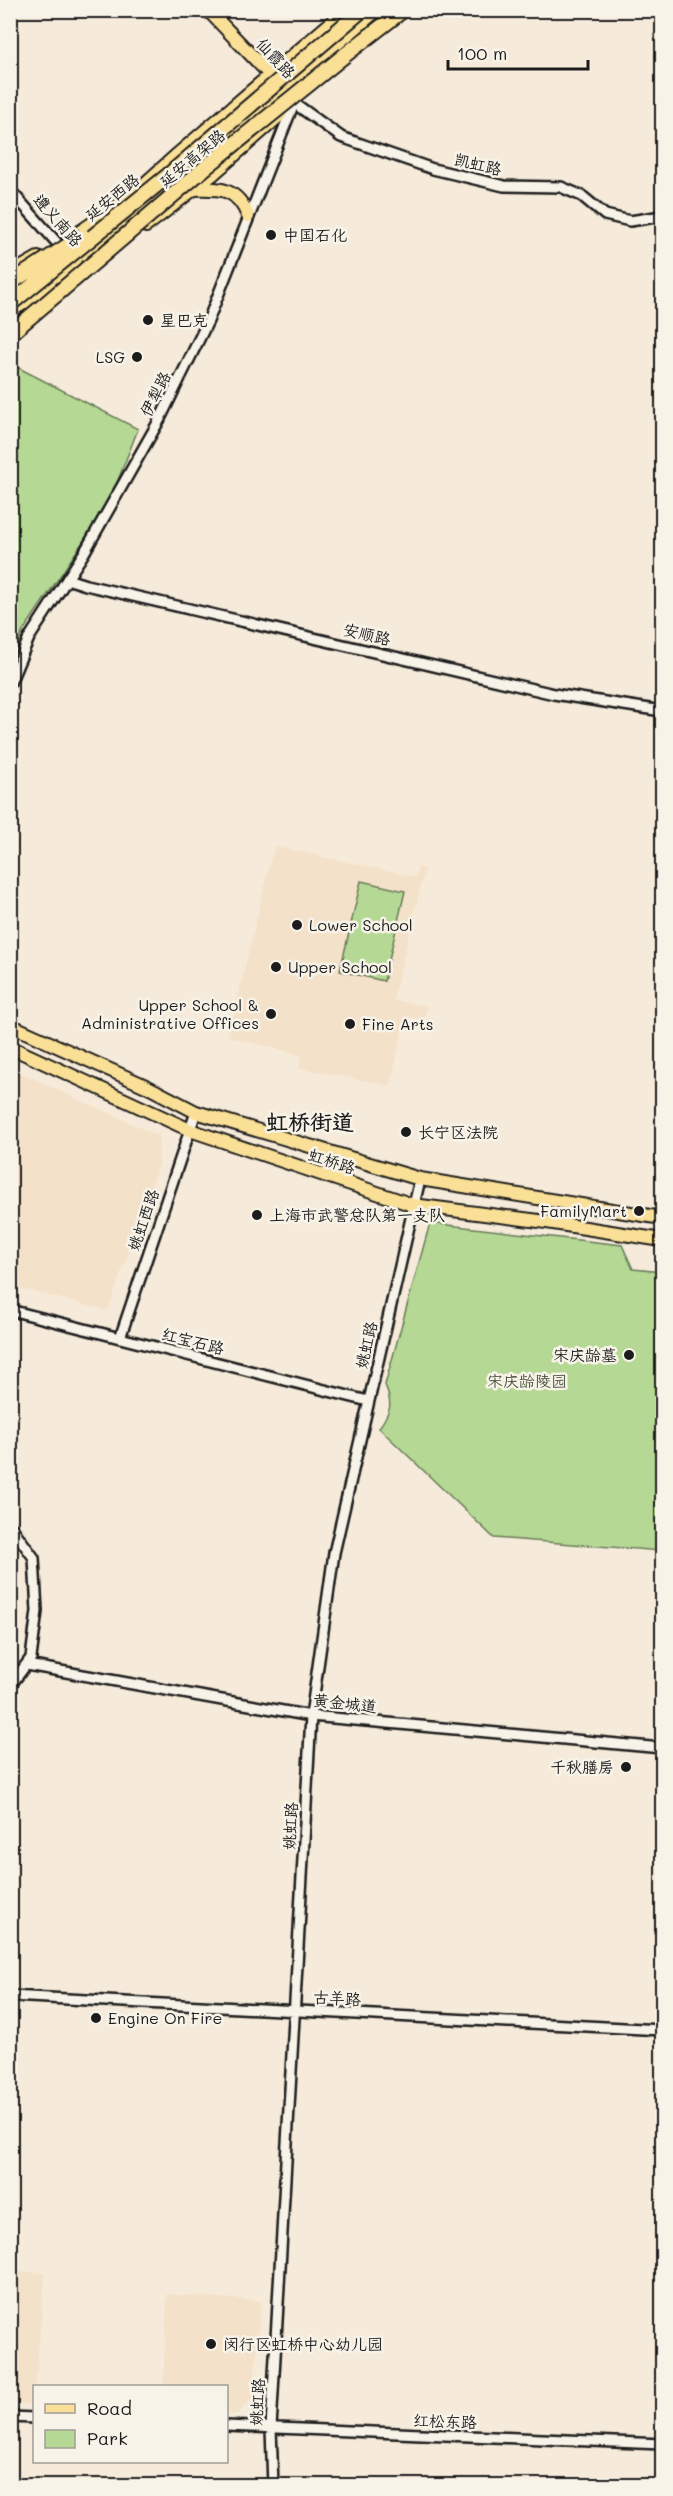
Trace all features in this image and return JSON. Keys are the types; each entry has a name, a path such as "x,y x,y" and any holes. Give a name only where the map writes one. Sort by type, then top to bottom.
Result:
{"highway":[{"name":"延安高架路","path":"10,304 362,10"},
{"name":"延安高架路","path":"10,334 206,167 397,10"},
{"path":"345,55 405,10"},
{"path":"10,283 130,206"}],"main road":[{"name":"仙霞路","path":"208,10 282,87 294,103"},
{"name":"延安西路","path":"10,274 67,253 346,10"},
{"name":"延安西路","path":"282,87 369,10"},
{"name":"延安西路","path":"10,289 67,253 282,87 377,10"},
{"path":"10,311 102,260 194,189 405,10"},
{"path":"194,189 211,188 230,192 243,203 248,216"},
{"path":"40,294 67,253"},
{"name":"虹桥路","path":"10,1025 148,1087 196,1113 420,1179 663,1218"},
{"name":"虹桥路","path":"10,1047 190,1130 413,1205 663,1240"}],"street":[{"name":"伊犁路","path":"10,682 29,638 67,579 160,419 208,321 294,103"},
{"name":"凯虹路","path":"294,103 341,137 433,169 504,186 561,187 582,196 605,215 630,221 663,216"},
{"name":"遵义南路","path":"10,190 82,271"},
{"name":"安顺路","path":"67,579 554,694 663,711"},
{"name":"姚虹西路","path":"120,1338 196,1113"},
{"name":"姚虹路","path":"273,2486 271,2428 311,1716 334,1553 420,1179"},
{"name":"红宝石路","path":"10,1310 368,1401"},
{"path":"10,1525 34,1558 37,1611 31,1658 10,1686"},
{"name":"黄金城道","path":"27,1665 311,1716 663,1748"},
{"name":"古羊路","path":"10,1996 663,2030"},
{"path":"10,2417 33,2418"},
{"name":"红松东路","path":"228,2426 663,2444"}],"shaded area":[{"path":"274,846 415,877 418,867 425,869 393,1000 427,1006 424,1020 405,1017 391,1086 299,1068 302,1055 228,1037"},
{"path":"10,1068 159,1136 159,1165 108,1311 11,1286"},
{"path":"11,2271 45,2273 33,2404 11,2404"},
{"name":"闵行区虹桥中心幼儿园","path":"167,2294 261,2301 253,2398 237,2414 228,2414 228,2385 163,2385"}],"green space":[{"path":"11,364 138,429 109,503 23,631 11,662"},
{"path":"361,881 405,891 384,981 340,971"},
{"name":"宋庆龄陵园","path":"430,1223 622,1245 633,1269 662,1272 662,1551 494,1538 379,1428 390,1407 385,1385"}],"place":[{"name":"中国石化","path":"271,235"},
{"name":"星巴克","path":"148,320"},
{"name":"LSG","path":"137,357"},
{"name":"Lower School","path":"297,925"},
{"name":"Upper School","path":"276,967"},
{"name":"Upper School & Administrative Offices","path":"271,1014"},
{"name":"Fine Arts","path":"350,1024"},
{"name":"长宁区法院","path":"406,1132"},
{"name":"FamilyMart","path":"639,1211"},
{"name":"上海市武警总队第一支队","path":"257,1215"},
{"name":"宋庆龄墓","path":"629,1355"},
{"name":"千秋膳房","path":"626,1767"},
{"name":"Engine On Fire","path":"96,2018"},
{"name":"闵行区虹桥中心幼儿园","path":"211,2344"}],"district":[{"name":"虹桥街道","path":"310,1122"}]}
